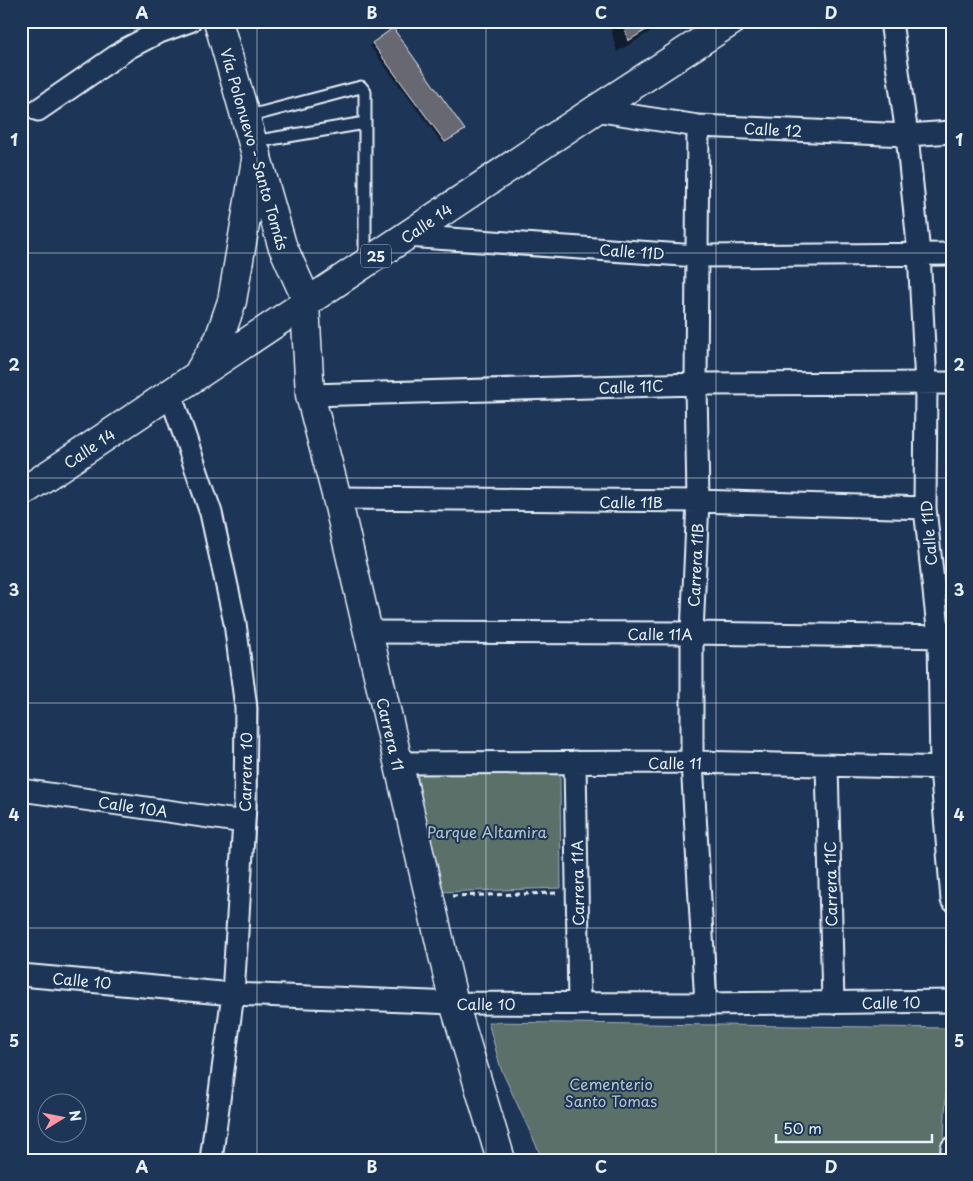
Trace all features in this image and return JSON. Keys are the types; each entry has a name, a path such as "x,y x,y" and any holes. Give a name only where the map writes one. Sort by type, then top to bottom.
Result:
{"main road":[{"name":"Vía Polonuevo - Santo Tomás","path":"218,21 282,245 307,304"},
{"name":"Calle 14","path":"21,493 195,376 307,304 365,263 595,110 708,29 732,21"},
{"path":"195,376 208,359 219,339 230,308 255,148"},
{"name":"Carrera 11","path":"307,304 310,395 337,498 454,1003 501,1160"}],"street":[{"path":"38,110 128,48 157,33 190,21"},
{"name":"Calle 11D","path":"891,21 908,135 919,254 926,384 925,508 945,637 946,768 952,900"},
{"name":"Calle 12","path":"595,110 698,126 908,135 952,132"},
{"name":"Carrera 11B","path":"698,126 696,384 698,501 692,633 692,762 706,1004"},
{"name":"Calle 11D","path":"406,236 697,256 952,254"},
{"name":"Calle 11C","path":"310,395 696,384 952,383"},
{"name":"Carrera 10","path":"170,393 212,513 235,623 246,708 244,822 233,994 211,1160"},
{"name":"Calle 11B","path":"337,498 698,501 925,508"},
{"name":"Calle 11A","path":"367,632 692,633 945,637"},
{"name":"Carrera 11A","path":"575,762 579,1004"},
{"name":"Calle 11","path":"398,763 692,762 946,768"},
{"name":"Carrera 11C","path":"827,765 833,1003"},
{"name":"Calle 10A","path":"21,790 244,822"},
{"name":"Calle 10","path":"21,975 233,994 454,1003 706,1004 952,1001"},
{"path":"951,1160 952,1148"}],"lane":[{"path":"246,117 361,87 365,92 365,263"},
{"path":"255,148 365,123"}],"path":[{"path":"430,897 577,892"}],"green space":[{"name":"Parque Altamira","path":"417,772 560,774 561,888 438,892"},
{"name":"Cementerio Santo Tomas","path":"488,1022 949,1028 943,1160 543,1160 501,1069"}],"building":[{"path":"623,21 661,21 628,41"},
{"path":"393,28 465,130 445,142 372,43"}]}
